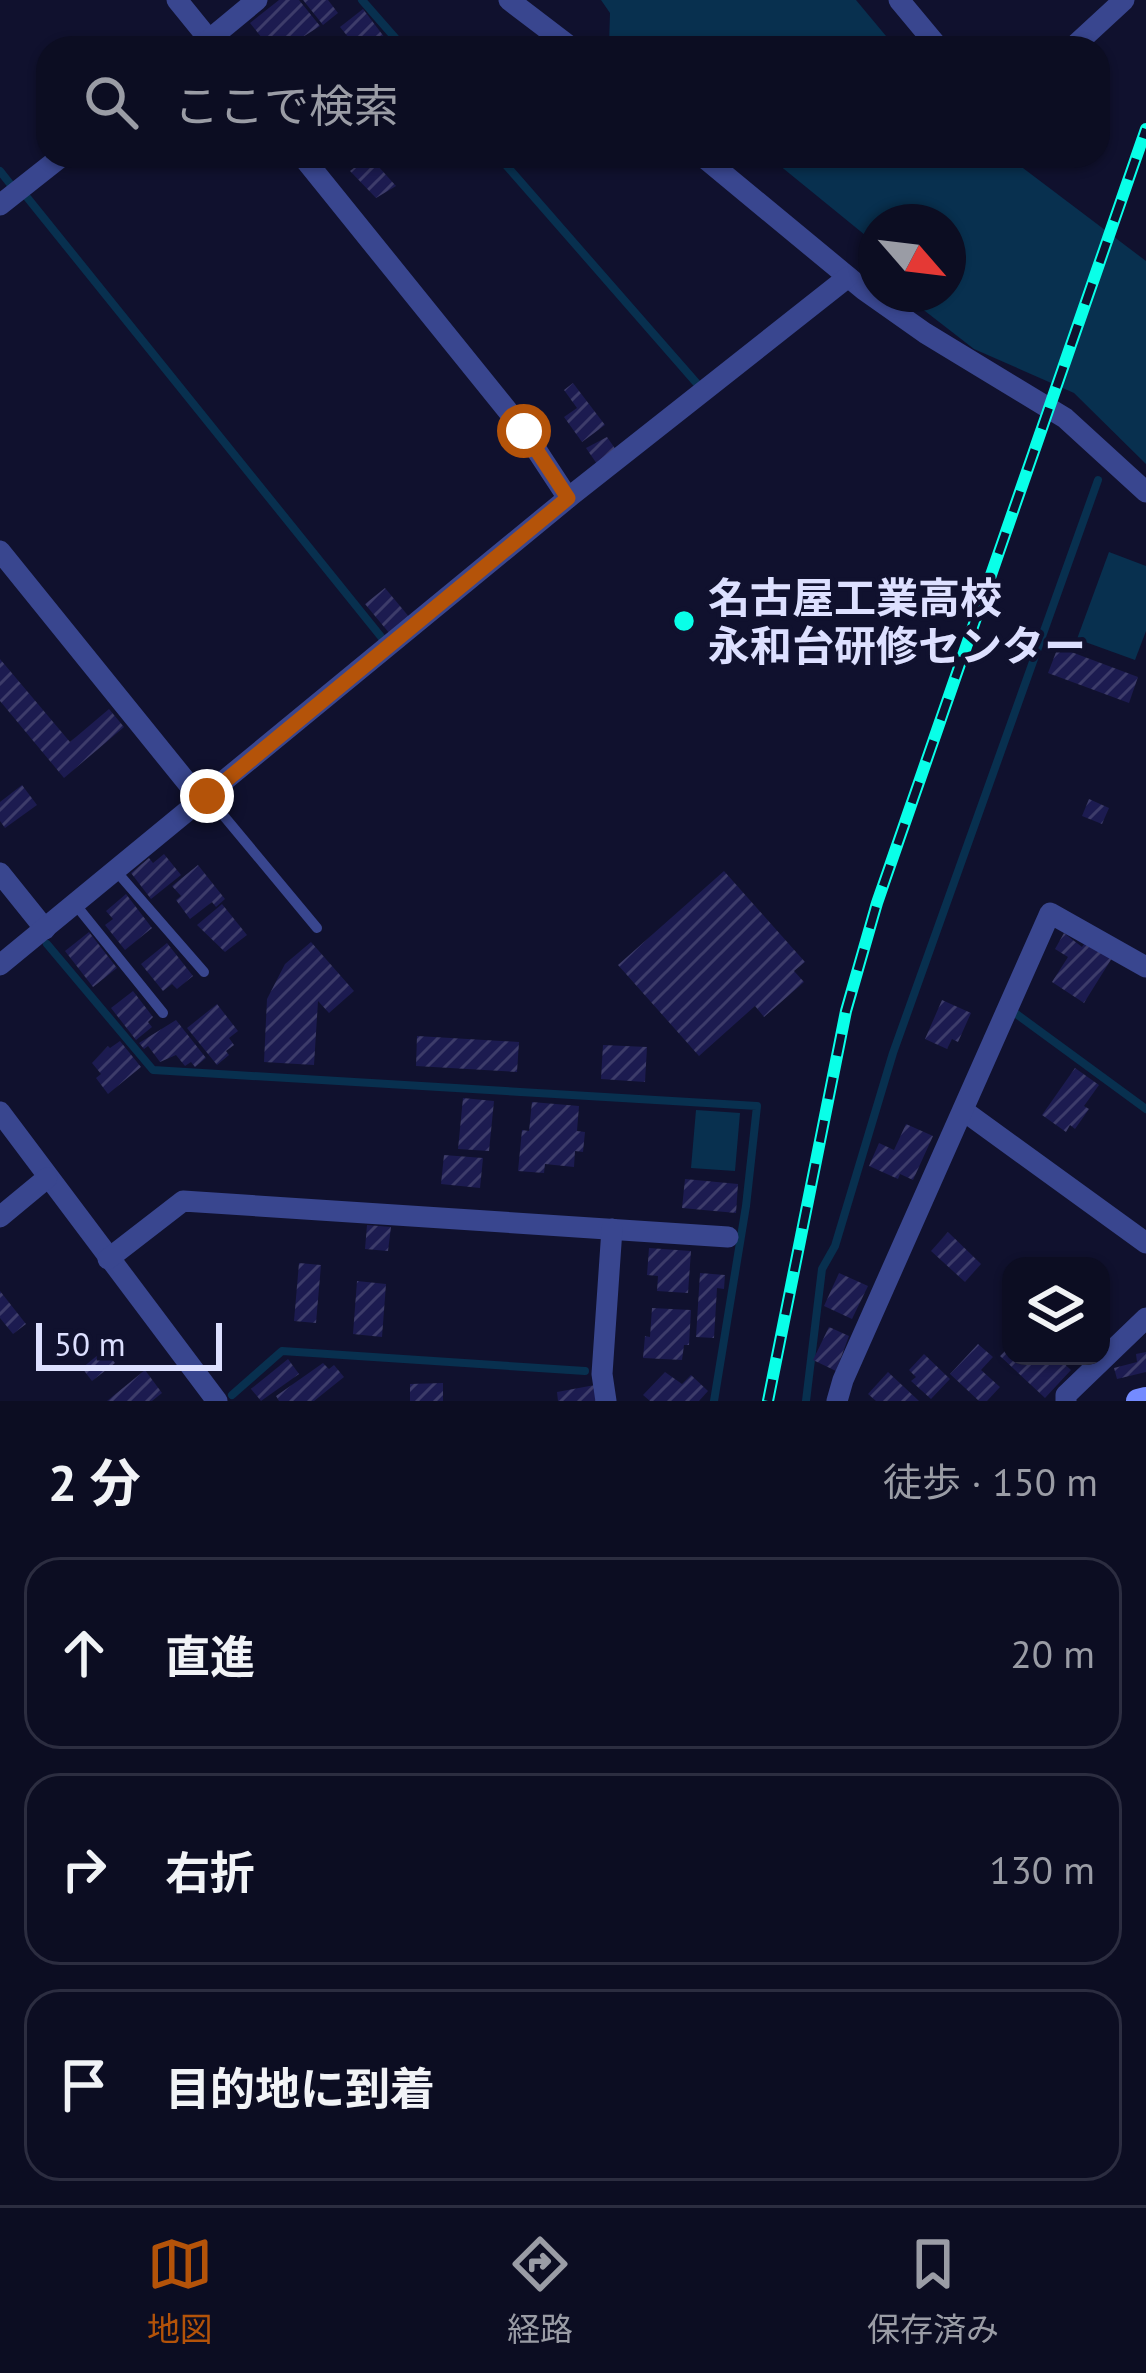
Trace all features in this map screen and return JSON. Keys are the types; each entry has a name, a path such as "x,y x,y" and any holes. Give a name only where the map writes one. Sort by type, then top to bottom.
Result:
{"street":[{"path":"177,0 202,36"},
{"path":"218,36 257,0"},
{"path":"508,0 556,36"},
{"path":"899,0 929,36"},
{"path":"1085,36 1124,0"},
{"path":"0,205 47,168"},
{"path":"312,168 524,431 568,498"},
{"path":"716,168 848,277 925,333 1065,418 1146,492"},
{"path":"0,965 568,498 848,277"},
{"path":"0,551 205,798"},
{"path":"0,873 45,929"},
{"path":"837,1401 1050,913 1146,967"},
{"path":"964,1111 1146,1243"},
{"path":"0,1112 217,1401"},
{"path":"0,1217 47,1178"},
{"path":"108,1259 183,1201 728,1237"},
{"path":"606,1401 602,1374 612,1229"},
{"path":"1066,1401 1066,1395 1146,1318"}],"lane":[{"path":"205,798 317,928"},
{"path":"116,871 204,972"},
{"path":"75,904 163,1013"}],"water":[{"path":"601,0 856,0 886,36 609,36 610,13"},
{"path":"783,168 1023,168 1146,261 1146,464 1074,393 974,349 926,312 966,312 966,204 858,204 858,229"},
{"path":"1109,552 1146,566 1146,631 1135,660 1077,639"},
{"path":"696,1110 740,1113 735,1171 691,1168"}],"building":[{"path":"279,0 299,0 320,26 304,36 260,36 250,23"},
{"path":"303,0 328,0 338,13 323,25"},
{"path":"363,9 383,36 347,36 340,27"},
{"path":"380,168 396,186 376,198 350,171"},
{"path":"573,383 605,425 582,442 564,417 577,408 564,390"},
{"path":"607,437 616,450 597,464 586,448"},
{"path":"385,588 410,618 390,634 365,604"},
{"path":"1058,647 1138,677 1129,703 1048,673"},
{"path":"0,659 70,742 109,709 124,727 64,778 0,701"},
{"path":"22,785 37,805 5,828 0,802"},
{"path":"1089,799 1109,808 1102,824 1082,816"},
{"path":"164,854 181,875 151,899 131,873 149,858 153,863"},
{"path":"198,865 225,899 216,907 212,902 190,919 172,886"},
{"path":"724,871 805,962 794,971 804,982 764,1017 755,1006 699,1056 618,965"},
{"path":"126,894 152,928 125,950 105,925 113,919 106,911"},
{"path":"222,904 247,935 225,952 197,925"},
{"path":"89,932 117,968 93,987 65,951"},
{"path":"1064,933 1082,947 1086,941 1112,958 1084,1003 1052,982 1068,957 1055,949"},
{"path":"311,942 354,991 329,1013 318,1001 314,1065 264,1062 267,999 285,964"},
{"path":"167,943 193,976 177,989 172,984 163,991 141,964"},
{"path":"133,991 153,1017 148,1022 152,1027 136,1040 111,1008"},
{"path":"942,1000 971,1013 958,1042 952,1039 947,1049 925,1039"},
{"path":"217,1004 238,1031 229,1038 234,1045 226,1051 229,1055 217,1065 187,1028"},
{"path":"176,1020 206,1058 195,1067 191,1062 185,1066 176,1055 160,1062 148,1046 144,1049 139,1043"},
{"path":"417,1036 519,1042 517,1072 416,1066"},
{"path":"120,1041 141,1067 108,1094 92,1063"},
{"path":"603,1045 647,1047 645,1082 601,1079"},
{"path":"1075,1068 1099,1085 1075,1129 1070,1125 1066,1132 1042,1115"},
{"path":"463,1098 494,1101 489,1151 458,1149"},
{"path":"532,1102 579,1106 577,1131 585,1132 583,1152 575,1151 574,1167 545,1164 544,1173 518,1171 522,1130 529,1131"},
{"path":"906,1124 933,1136 913,1180 869,1166 879,1143 894,1150"},
{"path":"444,1155 483,1158 480,1188 441,1184"},
{"path":"685,1179 738,1184 736,1213 682,1208"},
{"path":"367,1225 391,1227 388,1251 365,1249"},
{"path":"948,1232 981,1264 965,1282 931,1251"},
{"path":"649,1248 691,1251 688,1293 657,1291 658,1276 647,1275"},
{"path":"299,1263 321,1265 316,1323 294,1321"},
{"path":"700,1273 725,1275 724,1289 717,1288 714,1338 696,1337"},
{"path":"839,1273 868,1286 852,1319 824,1306"},
{"path":"357,1281 386,1284 382,1337 353,1334"},
{"path":"0,1291 26,1324 13,1334 0,1318"},
{"path":"652,1308 691,1310 689,1345 684,1345 682,1360 643,1358"},
{"path":"829,1327 849,1336 836,1371 813,1360"},
{"path":"978,1344 993,1357 981,1370 1000,1387 987,1401 979,1401 950,1374"},
{"path":"104,1350 115,1363 92,1381 82,1368"},
{"path":"1146,1352 1146,1372 1117,1379 1114,1368 1137,1362 1136,1354"},
{"path":"924,1354 950,1379 931,1399 911,1381 916,1377 909,1370"},
{"path":"288,1359 299,1374 261,1401 251,1389"},
{"path":"323,1363 329,1369 334,1365 344,1377 314,1401 279,1401 276,1396"},
{"path":"1010,1365 1066,1365 1071,1370 1045,1398"},
{"path":"145,1370 162,1393 152,1401 107,1401"},
{"path":"665,1372 682,1384 691,1375 708,1391 699,1401 650,1401 643,1395"},
{"path":"888,1372 919,1401 876,1401 868,1394"},
{"path":"443,1383 443,1401 410,1401 410,1384"},
{"path":"595,1385 598,1401 558,1401 557,1392"}],"waterway":[{"path":"362,0 394,36"},
{"path":"508,168 700,387"},
{"path":"0,171 11,185"},
{"path":"26,196 382,638"},
{"path":"806,1401 822,1269 835,1246 893,1053 1098,480"},
{"path":"47,944 153,1070 757,1106 714,1401"},
{"path":"1015,1013 1146,1109"},
{"path":"232,1395 282,1351 585,1371"}],"railway":[{"path":"768,1401 846,1011 877,903 1146,129"}],"place":[{"name":"名古屋工業高校 永和台研修センター","path":"684,621"}],"route":[{"path":"207,796 568,498 524,431"}]}
